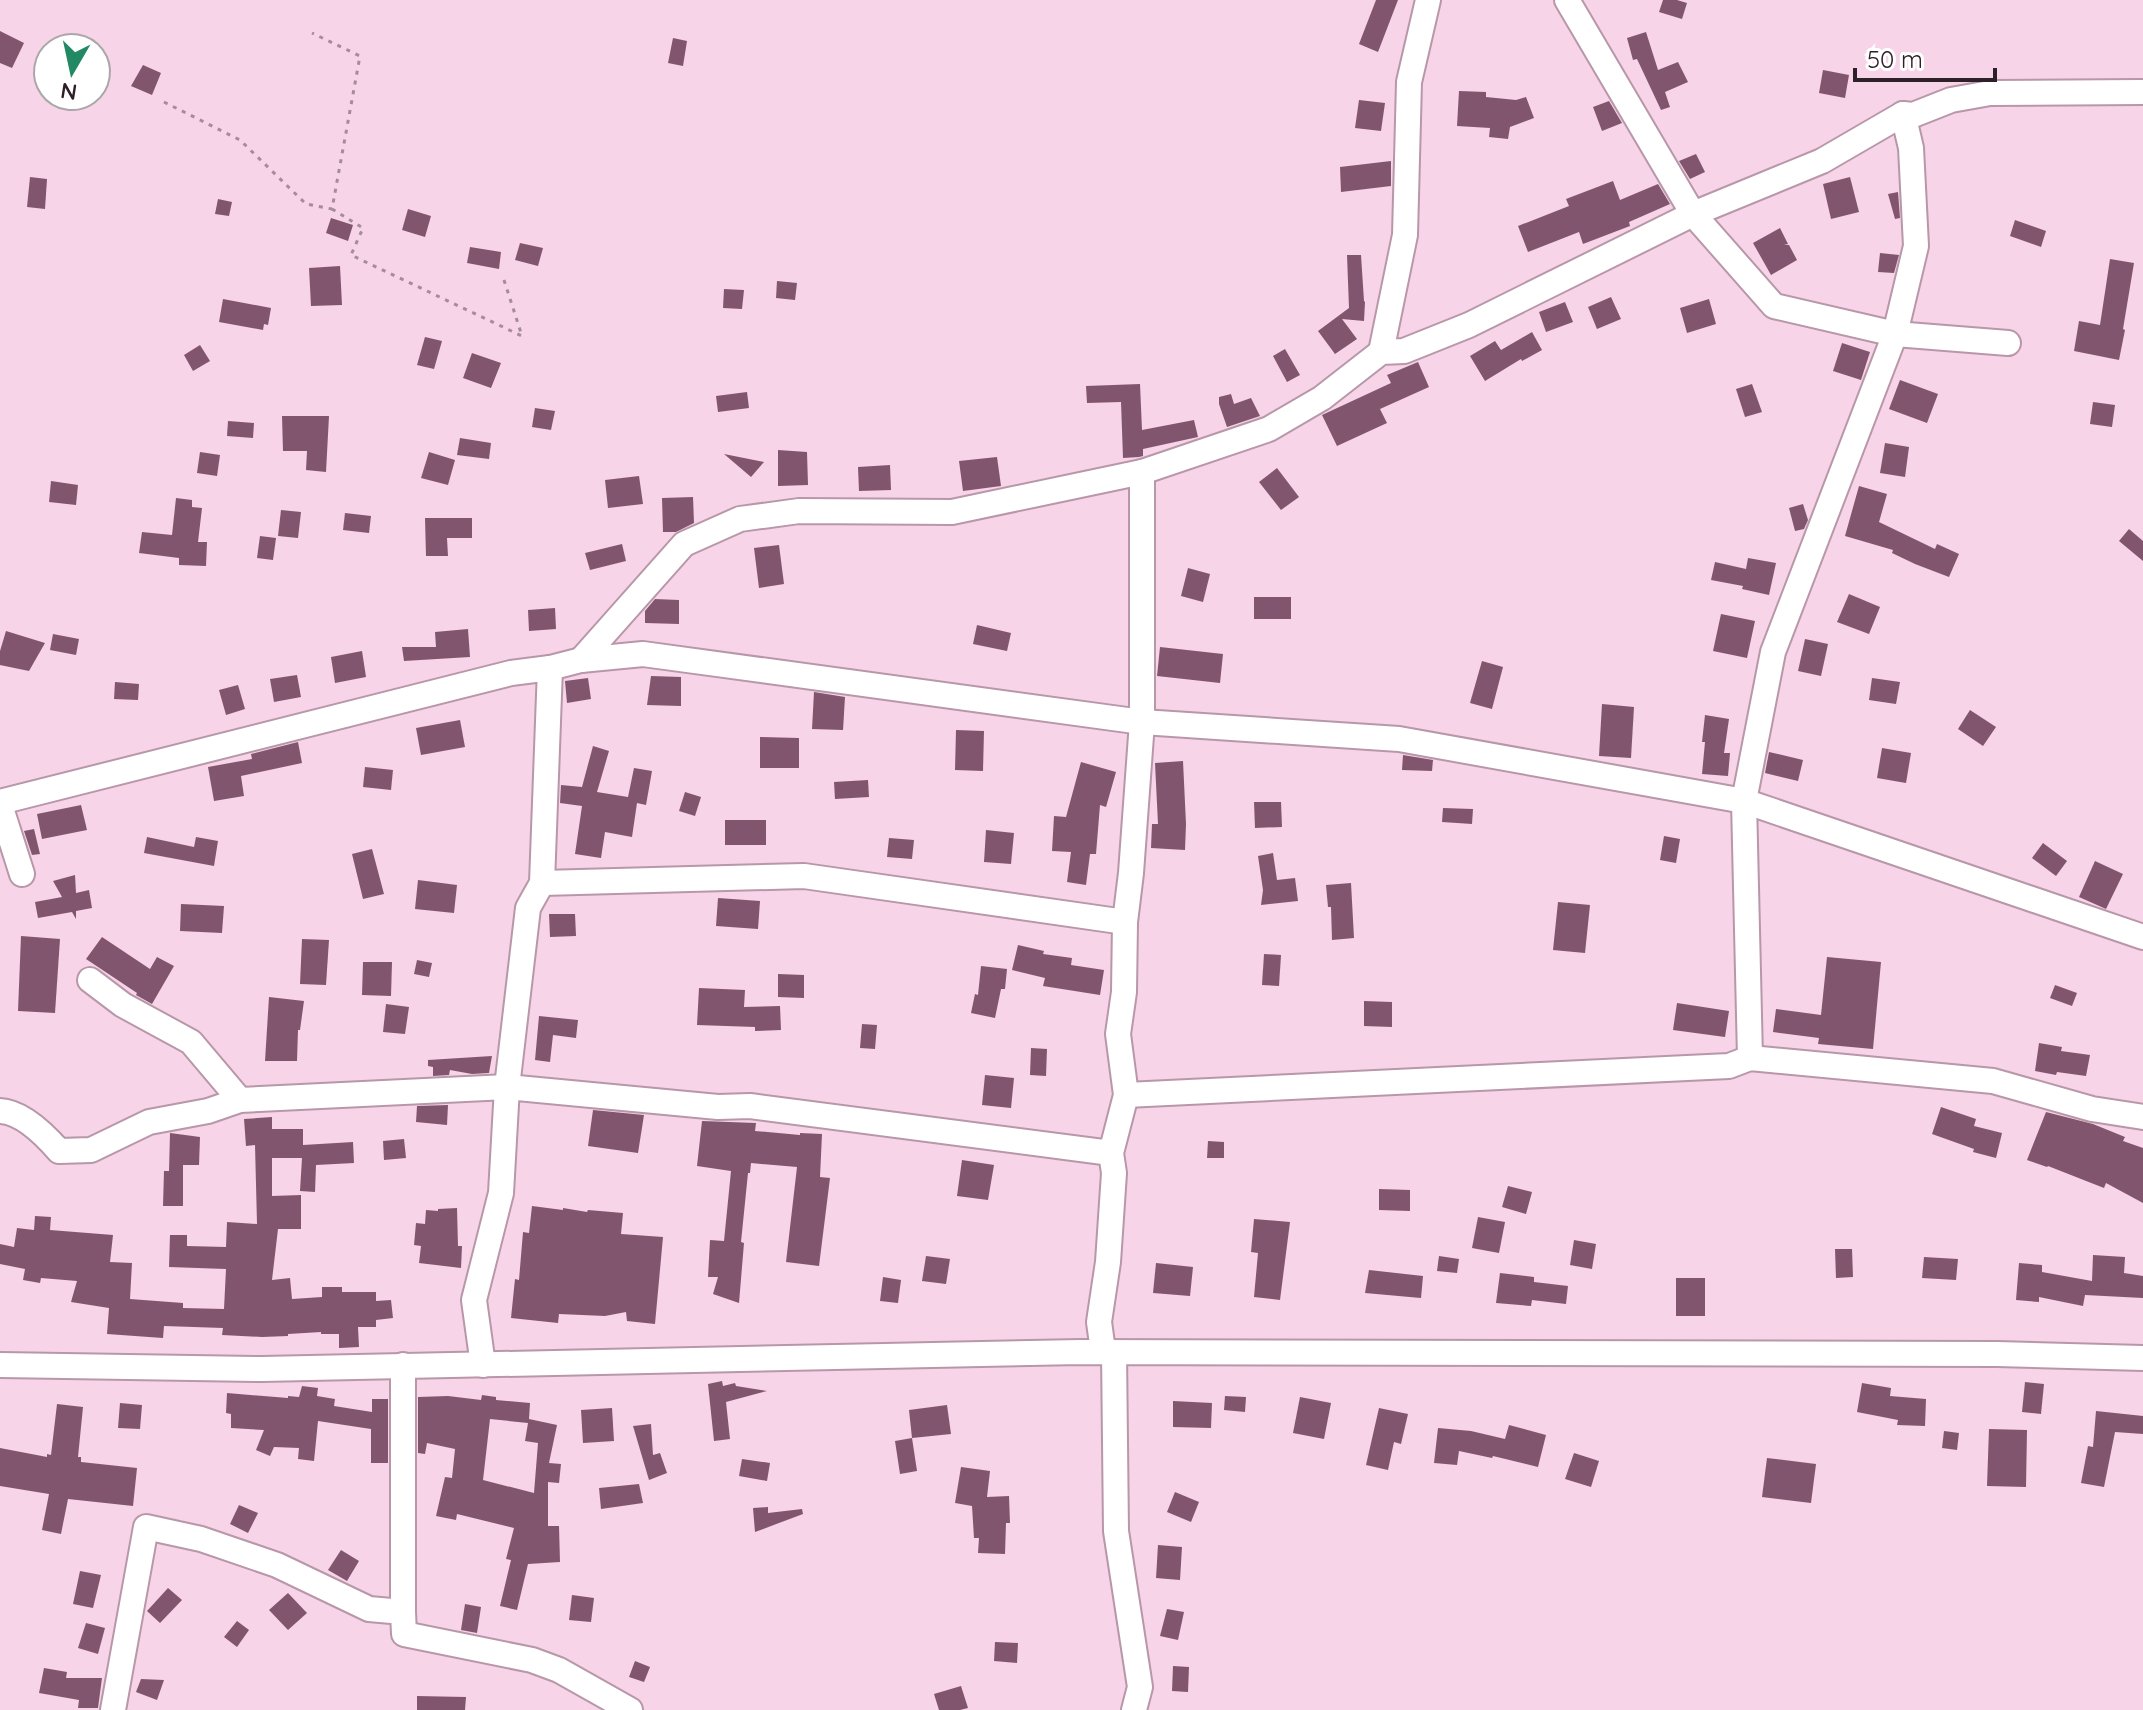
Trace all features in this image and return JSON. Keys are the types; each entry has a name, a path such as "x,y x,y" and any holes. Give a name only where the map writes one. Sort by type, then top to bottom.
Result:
{"street":[{"path":"1381,352 1405,235 1409,82 1428,0"},
{"path":"1567,0 1693,214 1774,306 1895,334 2008,343"},
{"path":"581,660 684,544 740,519 799,511 952,512 1142,472 1269,429 1322,398 1381,352 1404,351 1469,325 1693,214 1822,161 1903,114 1913,115 1951,100 1990,93 2143,92"},
{"path":"1750,1058 1744,801 1773,652 1895,334 1916,246 1911,148 1903,114"},
{"path":"1114,1352 1103,1351 1099,1322 1108,1262 1114,1173 1111,1153 1126,1095 1118,1034 1124,992 1125,922 1142,722 1142,472"},
{"path":"22,874 0,804 511,673 581,660 643,654 1142,722 1399,739 1744,801 2143,937"},
{"path":"483,1365 474,1300 501,1193 507,1087 528,908 542,883 550,668"},
{"path":"542,883 804,876 1125,922"},
{"path":"90,980 123,1005 191,1042 240,1100"},
{"path":"1126,1095 1729,1066 1750,1058 1993,1081 2092,1109 2143,1117"},
{"path":"0,1111 10,1112 47,1136 59,1151 91,1150 149,1122 208,1111 240,1100 507,1087 718,1107 750,1106 1111,1153"},
{"path":"1114,1352 1116,1531 1140,1687 1134,1710"},
{"path":"0,1365 262,1369 1114,1352 1997,1354 2143,1358"},
{"path":"403,1365 404,1634 532,1660 559,1670 630,1710"},
{"path":"113,1710 146,1527 201,1539 277,1565 369,1609 403,1612"}],"path":[{"path":"312,33 360,56 332,209"},
{"path":"164,102 240,140 306,204 332,209 363,228 351,255 522,336 503,277"}],"building":[{"path":"1376,0 1398,0 1378,52 1359,44"},
{"path":"1663,0 1687,3 1682,19 1659,12"},
{"path":"0,31 24,43 12,68 0,63"},
{"path":"1646,32 1658,70 1678,62 1688,82 1665,92 1670,107 1661,110 1637,59 1633,60 1627,38"},
{"path":"673,38 687,41 683,66 668,63"},
{"path":"143,65 161,73 152,95 131,86"},
{"path":"1823,70 1849,75 1845,98 1819,93"},
{"path":"1459,91 1486,92 1486,97 1516,100 1526,97 1534,118 1510,127 1508,139 1489,137 1490,128 1457,126"},
{"path":"1359,100 1385,103 1381,131 1355,128"},
{"path":"1609,101 1622,123 1602,131 1593,107"},
{"path":"1696,154 1705,172 1690,179 1679,161"},
{"path":"1391,161 1391,186 1341,192 1340,167"},
{"path":"30,177 47,179 45,209 27,207"},
{"path":"1850,177 1859,212 1831,219 1823,184"},
{"path":"1613,181 1620,200 1658,184 1670,204 1629,222 1630,226 1583,244 1579,232 1528,252 1518,226 1569,206 1566,199"},
{"path":"1898,192 1900,218 1895,219 1888,194"},
{"path":"218,199 232,202 229,216 215,214"},
{"path":"408,209 431,216 425,237 402,230"},
{"path":"331,218 353,225 348,241 326,233"},
{"path":"2015,220 2046,231 2041,247 2010,236"},
{"path":"1780,228 1788,244 1784,245 1789,245 1797,260 1771,275 1753,243"},
{"path":"520,243 543,248 538,266 515,260"},
{"path":"470,247 501,252 499,269 467,263"},
{"path":"1880,253 1899,255 1894,273 1878,272"},
{"path":"1347,255 1361,255 1364,321 1342,319 1357,339 1335,354 1318,331 1349,308"},
{"path":"2110,259 2134,263 2119,360 2074,351 2079,321 2100,325"},
{"path":"340,266 342,305 311,306 309,268"},
{"path":"777,281 797,283 795,300 776,298"},
{"path":"724,289 744,290 742,309 723,308"},
{"path":"1611,297 1621,319 1597,329 1588,307"},
{"path":"223,299 271,308 268,325 264,324 263,330 219,322"},
{"path":"1709,299 1716,324 1687,333 1680,308"},
{"path":"1565,302 1573,322 1546,332 1539,312"},
{"path":"1532,332 1542,350 1485,381 1470,356 1495,341 1501,350"},
{"path":"425,337 442,341 434,369 417,365"},
{"path":"1842,343 1870,352 1861,380 1833,371"},
{"path":"200,345 210,361 193,371 184,355"},
{"path":"1285,349 1300,375 1287,382 1273,356"},
{"path":"472,353 501,363 491,388 463,378"},
{"path":"1418,362 1429,387 1380,409 1387,423 1337,446 1322,415 1391,383 1387,375"},
{"path":"1900,380 1938,394 1927,423 1889,409"},
{"path":"1140,384 1142,430 1194,420 1198,437 1143,449 1143,456 1123,458 1121,402 1087,403 1086,386"},
{"path":"1752,384 1762,412 1745,417 1736,389"},
{"path":"747,392 749,408 718,412 716,396"},
{"path":"1231,394 1234,404 1251,398 1260,416 1227,427 1219,397"},
{"path":"2093,402 2115,405 2112,427 2090,424"},
{"path":"535,408 555,411 551,430 532,427"},
{"path":"282,416 329,416 326,472 306,470 307,451 283,451"},
{"path":"228,421 254,423 253,438 227,436"},
{"path":"460,438 491,443 489,459 457,455"},
{"path":"1885,443 1909,447 1905,477 1880,473"},
{"path":"778,450 807,452 808,485 778,486"},
{"path":"200,452 220,455 217,476 197,473"},
{"path":"429,452 455,460 448,485 421,478"},
{"path":"724,454 764,462 751,477"},
{"path":"997,457 1001,486 963,491 959,461"},
{"path":"890,465 891,490 859,491 858,467"},
{"path":"1277,468 1299,497 1281,510 1259,482"},
{"path":"639,476 643,504 608,508 605,480"},
{"path":"51,481 78,485 76,505 49,502"},
{"path":"1859,486 1887,494 1879,522 1935,549 1937,544 1959,554 1949,577 1892,553 1893,550 1845,536"},
{"path":"693,497 694,523 676,532 663,532 662,498"},
{"path":"176,498 192,500 192,507 202,508 198,542 207,542 206,566 179,565 179,558 139,553 142,532 172,535"},
{"path":"1803,504 1808,520 1804,529 1795,531 1789,508"},
{"path":"281,510 301,512 298,538 278,536"},
{"path":"345,513 371,516 369,533 343,530"},
{"path":"425,518 472,518 472,538 447,538 448,556 426,556"},
{"path":"2129,529 2143,541 2143,561 2119,541"},
{"path":"260,536 276,538 273,560 257,558"},
{"path":"622,544 626,561 590,570 585,553"},
{"path":"779,545 784,584 759,588 754,548"},
{"path":"1748,558 1776,563 1769,595 1711,580 1715,562 1746,569"},
{"path":"1188,568 1210,574 1203,602 1181,596"},
{"path":"1849,594 1880,607 1869,634 1837,622"},
{"path":"1254,597 1291,597 1291,619 1254,619"},
{"path":"655,599 679,600 679,624 645,623 645,611"},
{"path":"555,608 556,629 529,631 528,610"},
{"path":"1721,614 1755,621 1747,658 1713,651"},
{"path":"977,625 1011,633 1007,651 973,644"},
{"path":"468,629 470,657 404,661 402,647 436,647 435,632"},
{"path":"6,631 45,643 29,671 0,665 0,651"},
{"path":"53,634 79,639 76,655 50,650"},
{"path":"1805,639 1828,644 1821,676 1798,671"},
{"path":"1160,647 1223,654 1220,683 1157,676"},
{"path":"362,651 366,677 335,683 331,657"},
{"path":"1482,661 1503,667 1492,709 1470,703"},
{"path":"297,675 301,697 274,702 270,679"},
{"path":"651,676 681,677 681,706 647,705"},
{"path":"588,678 591,699 567,703 565,681"},
{"path":"1872,678 1900,682 1896,704 1869,700"},
{"path":"115,682 139,684 138,700 114,699"},
{"path":"238,685 245,709 226,715 219,690"},
{"path":"814,692 845,697 843,730 812,729"},
{"path":"1602,704 1634,707 1631,758 1599,756"},
{"path":"1970,710 1996,727 1983,746 1958,729"},
{"path":"1705,715 1729,719 1724,753 1730,753 1728,776 1702,774"},
{"path":"460,720 465,747 421,755 416,728"},
{"path":"956,730 984,731 983,771 955,770"},
{"path":"760,737 799,738 799,768 760,768"},
{"path":"298,742 302,763 241,776 244,796 214,801 208,767 252,759 251,754"},
{"path":"593,746 609,751 597,792 628,797 634,768 652,771 646,805 637,803 632,837 605,832 601,858 575,854 582,806 560,803 561,785 582,787"},
{"path":"1882,748 1911,753 1906,783 1877,778"},
{"path":"1769,752 1803,760 1798,781 1765,773"},
{"path":"1403,755 1433,760 1432,771 1402,770"},
{"path":"1183,761 1185,850 1151,848 1152,824 1158,824 1155,763"},
{"path":"1081,762 1116,772 1106,807 1100,805 1096,854 1090,854 1086,885 1067,882 1071,852 1052,851 1054,816 1066,817"},
{"path":"365,767 393,770 391,790 363,787"},
{"path":"868,780 869,797 835,799 834,782"},
{"path":"685,792 701,797 695,816 679,811"},
{"path":"1254,802 1281,802 1282,827 1255,828"},
{"path":"81,805 87,830 42,839 37,814"},
{"path":"1443,808 1473,809 1472,824 1442,822"},
{"path":"725,820 766,820 766,845 725,845"},
{"path":"34,829 40,854 32,855 24,831"},
{"path":"986,830 1014,833 1011,864 984,862"},
{"path":"1664,836 1680,839 1676,863 1660,860"},
{"path":"147,837 194,847 196,837 218,841 214,866 144,853"},
{"path":"889,838 914,840 912,859 887,857"},
{"path":"2043,843 2067,861 2056,876 2032,858"},
{"path":"372,849 384,894 363,899 352,854"},
{"path":"1273,853 1277,880 1295,878 1298,901 1261,905 1263,890 1258,856"},
{"path":"2095,861 2123,874 2106,909 2079,897"},
{"path":"75,875 76,893 89,890 92,908 76,911 76,919 72,912 38,918 35,902 62,897 53,881"},
{"path":"418,880 457,885 454,913 415,909"},
{"path":"1351,883 1354,938 1332,940 1331,907 1328,907 1326,885"},
{"path":"718,898 760,901 758,929 716,926"},
{"path":"1558,902 1590,905 1585,953 1553,950"},
{"path":"181,904 224,906 222,933 180,931"},
{"path":"549,914 575,914 576,936 550,937"},
{"path":"21,936 60,939 55,1013 18,1011"},
{"path":"102,937 150,969 157,957 174,966 152,1004 86,959"},
{"path":"302,939 329,940 326,985 300,984"},
{"path":"1018,945 1044,951 1043,954 1072,958 1071,965 1104,970 1100,995 1043,986 1045,978 1012,970"},
{"path":"1264,954 1281,955 1279,986 1262,985"},
{"path":"1827,957 1881,962 1873,1049 1818,1044 1819,1038 1773,1032 1776,1009 1821,1015"},
{"path":"417,960 432,963 429,977 414,974"},
{"path":"363,962 392,962 391,996 362,995"},
{"path":"981,966 1007,969 1005,989 1001,989 995,1018 971,1013 975,994 978,995"},
{"path":"778,974 804,975 804,998 778,997"},
{"path":"2055,985 2077,993 2072,1006 2050,998"},
{"path":"699,988 745,990 744,1007 780,1006 781,1030 755,1031 755,1027 697,1025"},
{"path":"269,997 304,1001 298,1030 297,1061 265,1061"},
{"path":"1364,1001 1392,1002 1392,1027 1364,1026"},
{"path":"1677,1003 1729,1011 1725,1037 1673,1030"},
{"path":"386,1004 409,1007 405,1034 383,1032"},
{"path":"539,1016 578,1020 576,1038 553,1035 550,1062 535,1060"},
{"path":"862,1024 877,1025 875,1049 860,1048"},
{"path":"2039,1043 2062,1047 2061,1051 2090,1055 2086,1076 2035,1071"},
{"path":"1031,1048 1047,1049 1046,1076 1030,1075"},
{"path":"492,1056 489,1073 450,1070 449,1075 433,1076 433,1067 428,1066 428,1060"},
{"path":"985,1075 1014,1078 1011,1108 982,1105"},
{"path":"448,1105 447,1125 416,1122 417,1106"},
{"path":"1941,1107 1976,1119 1974,1126 2002,1133 1996,1158 1973,1152 1974,1149 1932,1134"},
{"path":"593,1110 644,1115 638,1153 588,1146"},
{"path":"2046,1112 2093,1124 2143,1148 2143,1203 2106,1183 2104,1188 2027,1160"},
{"path":"272,1117 272,1129 303,1129 303,1145 353,1142 354,1163 316,1165 315,1192 300,1191 302,1158 272,1158 272,1196 301,1195 301,1229 278,1229 272,1280 290,1278 292,1299 322,1297 322,1287 342,1287 342,1292 376,1292 376,1301 391,1300 393,1318 376,1320 376,1327 358,1327 359,1347 339,1348 339,1334 321,1332 262,1337 222,1335 223,1328 164,1326 163,1338 107,1334 109,1308 71,1302 77,1281 41,1278 40,1283 23,1280 25,1269 0,1264 0,1244 14,1247 17,1228 34,1230 35,1216 51,1217 50,1230 113,1235 110,1262 132,1263 130,1299 183,1303 183,1308 224,1309 226,1269 169,1267 170,1235 187,1235 187,1246 226,1247 227,1222 257,1224 255,1145 246,1146 244,1119"},
{"path":"702,1121 756,1123 755,1131 822,1134 820,1177 830,1178 819,1266 786,1262 797,1167 751,1163 741,1242 744,1243 739,1303 713,1294 718,1277 708,1277 710,1240 724,1241 731,1171 697,1166"},
{"path":"170,1133 200,1137 199,1165 183,1165 183,1206 163,1206 164,1171 169,1171"},
{"path":"404,1139 406,1158 384,1160 383,1141"},
{"path":"1208,1141 1224,1142 1224,1158 1207,1158"},
{"path":"962,1160 994,1165 988,1200 957,1196"},
{"path":"1508,1186 1532,1192 1526,1214 1502,1207"},
{"path":"1379,1189 1410,1190 1410,1211 1379,1210"},
{"path":"532,1206 623,1213 621,1234 663,1237 655,1324 627,1321 626,1312 605,1316 559,1314 558,1323 511,1318 515,1279 519,1280 523,1232 529,1233"},
{"path":"457,1208 458,1246 462,1246 461,1268 419,1263 421,1246 414,1245 416,1223 425,1224 426,1210"},
{"path":"1478,1217 1505,1222 1499,1253 1472,1248"},
{"path":"1254,1219 1290,1222 1280,1300 1254,1297 1258,1253 1251,1252"},
{"path":"1574,1240 1596,1244 1592,1269 1570,1265"},
{"path":"1835,1249 1852,1249 1853,1277 1836,1278"},
{"path":"2093,1255 2125,1257 2124,1273 2143,1276 2143,1298 2085,1295 2083,1306 2039,1297 2039,1302 2016,1300 2019,1263 2042,1265 2042,1272 2092,1281"},
{"path":"926,1256 950,1259 946,1284 922,1281"},
{"path":"1439,1256 1459,1259 1457,1273 1437,1271"},
{"path":"1924,1257 1958,1259 1956,1280 1922,1278"},
{"path":"1156,1263 1193,1267 1190,1296 1153,1293"},
{"path":"1369,1270 1423,1276 1421,1298 1365,1293"},
{"path":"1500,1273 1534,1277 1534,1282 1568,1286 1566,1304 1532,1300 1531,1306 1496,1303"},
{"path":"883,1277 901,1280 898,1303 880,1301"},
{"path":"1676,1278 1705,1278 1705,1316 1676,1316"},
{"path":"722,1381 723,1386 735,1383 736,1386 767,1391 726,1402 730,1439 714,1441 708,1384"},
{"path":"2025,1382 2044,1384 2041,1414 2022,1412"},
{"path":"1862,1383 1891,1388 1890,1396 1926,1399 1925,1426 1897,1425 1898,1420 1857,1412"},
{"path":"302,1386 318,1388 317,1396 335,1399 334,1406 372,1412 372,1399 388,1399 388,1463 371,1463 371,1429 318,1421 314,1461 298,1459 299,1448 274,1447 270,1456 256,1450 264,1430 231,1428 231,1414 226,1413 227,1393 299,1397"},
{"path":"482,1395 496,1397 496,1400 530,1403 529,1419 557,1425 549,1463 561,1464 559,1483 548,1482 548,1526 559,1526 560,1562 528,1564 517,1610 500,1606 511,1560 506,1559 514,1528 457,1514 456,1520 436,1516 445,1477 452,1478 455,1449 427,1443 425,1454 418,1453 418,1397 448,1396 481,1400","holes":["490,1419 528,1423 525,1441 538,1443 534,1493 483,1480"]},
{"path":"1225,1396 1246,1397 1245,1412 1224,1410"},
{"path":"1300,1397 1331,1403 1324,1439 1293,1433"},
{"path":"1173,1401 1212,1403 1211,1428 1173,1427"},
{"path":"120,1403 142,1405 140,1429 118,1428"},
{"path":"57,1404 83,1407 78,1457 81,1457 81,1462 137,1468 133,1506 68,1499 61,1534 42,1530 49,1494 0,1486 0,1448 47,1457 47,1454 51,1455"},
{"path":"947,1405 951,1434 912,1438 909,1410"},
{"path":"612,1408 614,1441 583,1443 581,1410"},
{"path":"1379,1408 1408,1414 1401,1444 1394,1442 1388,1470 1366,1465"},
{"path":"2096,1411 2143,1416 2143,1434 2115,1432 2104,1487 2081,1483 2088,1446 2093,1447"},
{"path":"651,1424 653,1455 660,1453 667,1473 649,1480 633,1426"},
{"path":"1509,1425 1546,1435 1538,1467 1459,1451 1457,1465 1434,1463 1438,1428 1505,1439"},
{"path":"1989,1429 2027,1430 2026,1487 1987,1486"},
{"path":"1944,1431 1959,1433 1957,1450 1942,1448"},
{"path":"912,1438 917,1471 900,1474 895,1441"},
{"path":"1574,1453 1599,1461 1591,1487 1565,1479"},
{"path":"1767,1458 1816,1464 1811,1503 1762,1497"},
{"path":"742,1459 770,1463 767,1481 739,1476"},
{"path":"961,1467 990,1471 987,1497 1009,1496 1010,1523 1006,1523 1005,1554 978,1553 979,1538 974,1538 972,1506 955,1503"},
{"path":"639,1484 643,1503 601,1509 599,1488"},
{"path":"1175,1492 1199,1502 1191,1522 1167,1512"},
{"path":"239,1505 258,1513 248,1533 230,1524"},
{"path":"768,1507 768,1513 802,1509 803,1514 755,1532 753,1508"},
{"path":"1158,1545 1182,1547 1180,1580 1156,1578"},
{"path":"341,1550 359,1561 347,1581 328,1570"},
{"path":"80,1571 101,1575 93,1608 73,1604"},
{"path":"168,1588 182,1600 160,1623 147,1611"},
{"path":"288,1593 307,1613 288,1630 269,1610"},
{"path":"572,1595 594,1598 591,1622 569,1620"},
{"path":"465,1604 481,1607 477,1633 461,1630"},
{"path":"1167,1609 1184,1612 1178,1640 1160,1636"},
{"path":"237,1621 249,1630 237,1647 224,1637"},
{"path":"86,1623 105,1628 98,1654 78,1648"},
{"path":"995,1642 1018,1643 1017,1663 994,1661"},
{"path":"635,1661 650,1667 644,1682 629,1677"},
{"path":"1173,1666 1189,1667 1188,1692 1172,1691"},
{"path":"44,1668 67,1672 66,1678 102,1678 98,1708 78,1708 79,1700 39,1693"},
{"path":"141,1679 164,1680 157,1700 136,1692"},
{"path":"961,1686 968,1708 939,1710 934,1694"},
{"path":"417,1696 466,1697 465,1710 417,1710"}]}
